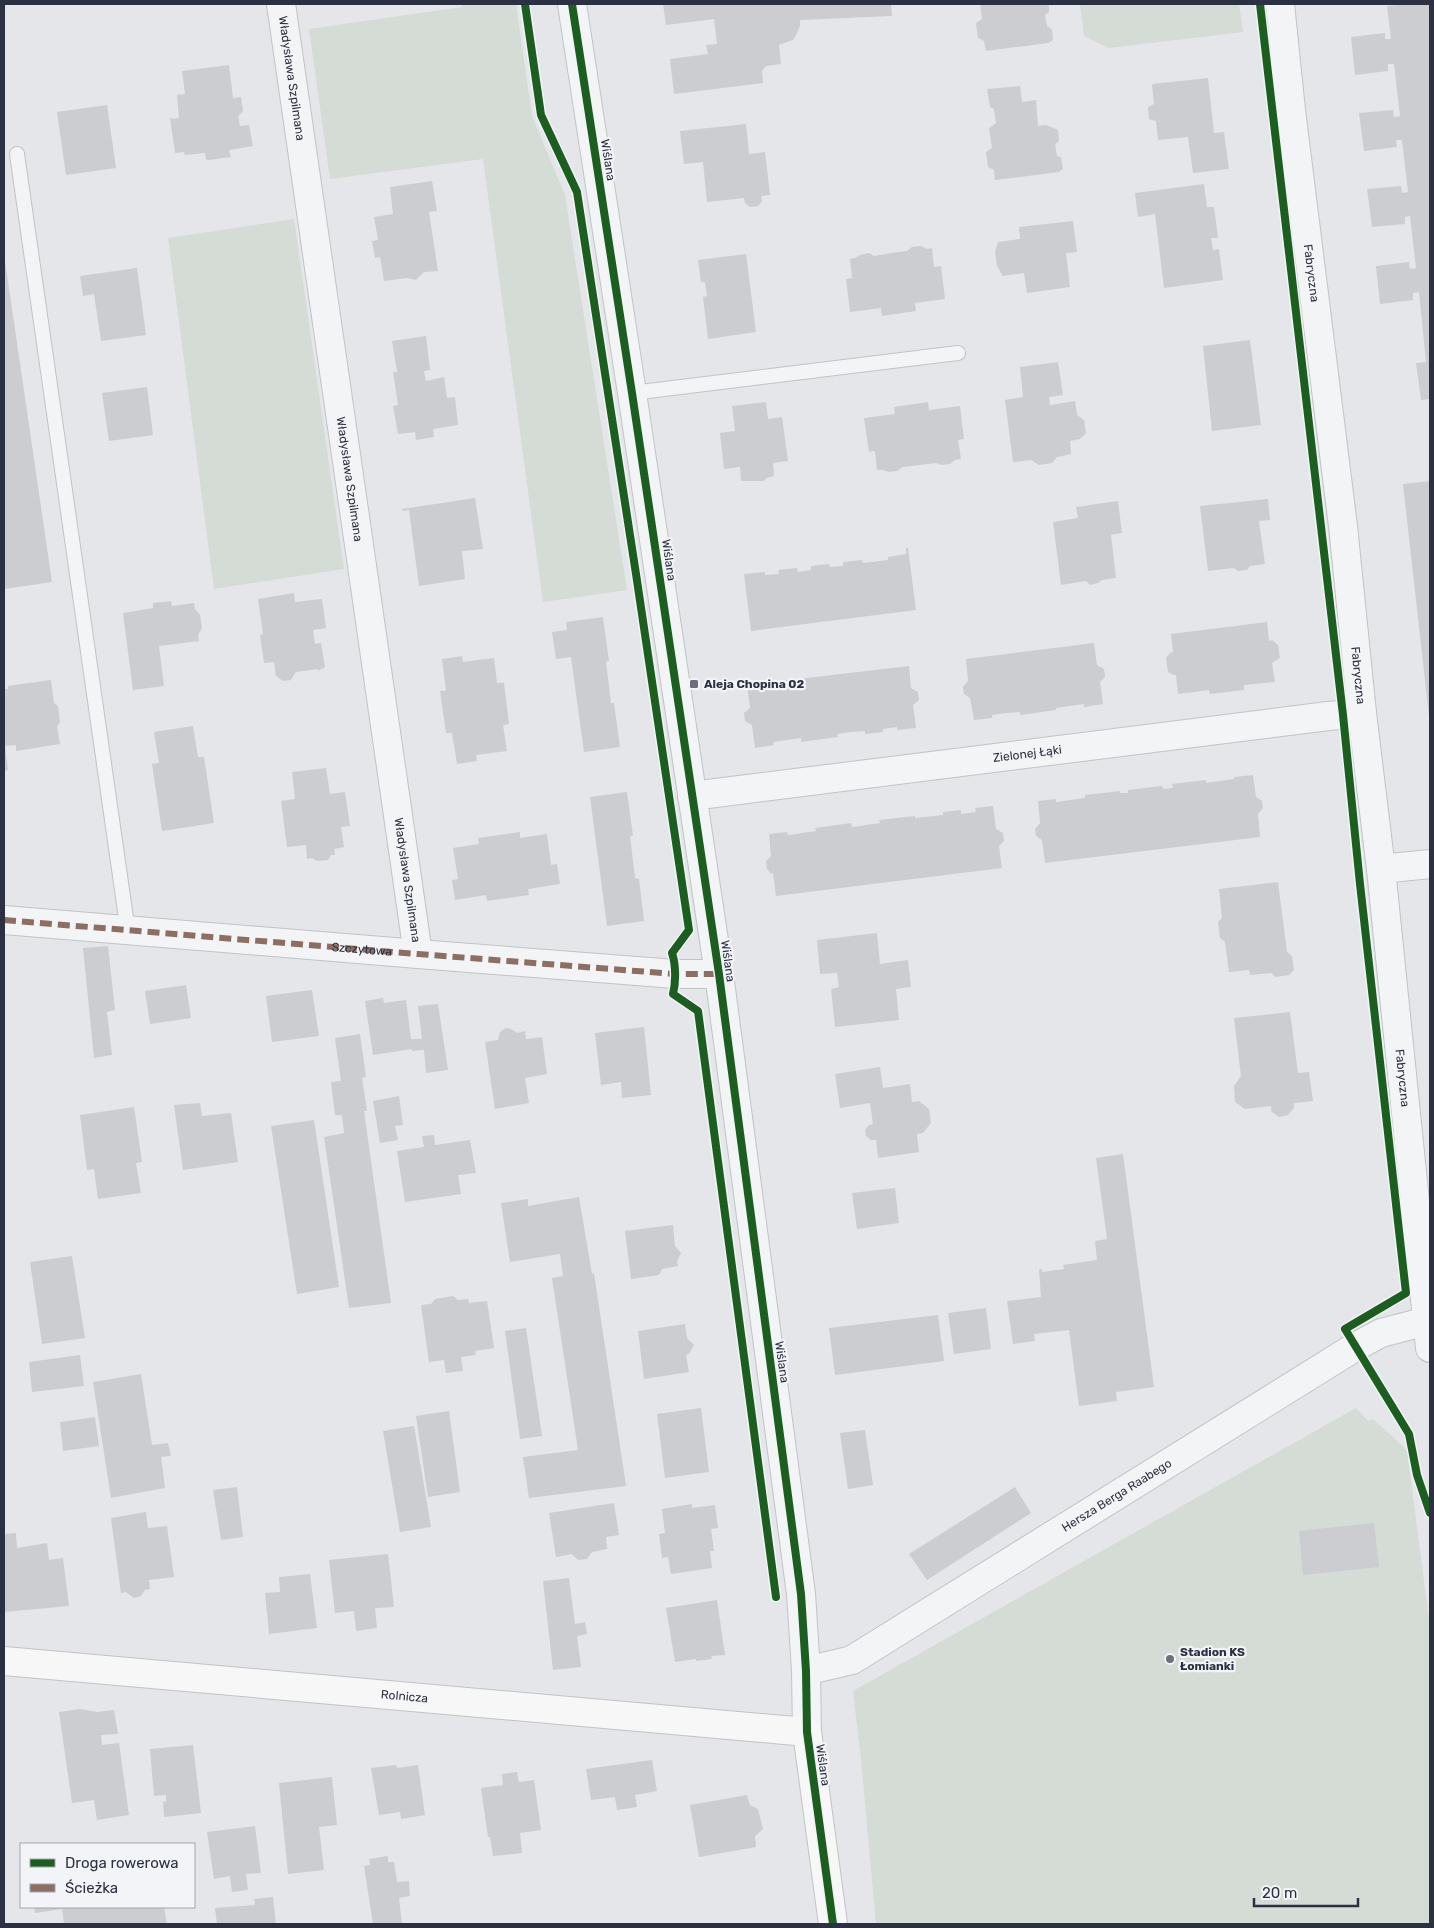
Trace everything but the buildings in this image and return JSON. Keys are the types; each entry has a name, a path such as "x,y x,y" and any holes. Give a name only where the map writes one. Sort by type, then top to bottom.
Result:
{"street":[{"name":"Władysława Szpilmana","path":"281,4 418,954"},
{"name":"Wiślana","path":"572,4 718,974 801,1594 806,1671 807,1732 833,1924"},
{"name":"Fabryczna","path":"1280,4 1291,110 1343,526 1362,714 1381,870 1430,1348"},
{"name":"Zielonej Łąki","path":"692,796 1328,716 1362,714"},
{"path":"1381,870 1430,864"},
{"name":"Szczytowa","path":"4,920 128,932 674,974 718,974"},
{"name":"Hersza Berga Raabego","path":"806,1671 852,1660 1355,1346 1381,1333 1427,1321"},
{"name":"Rolnicza","path":"4,1660 807,1732"}],"lane":[{"path":"17,154 128,932"},
{"path":"632,393 958,353"}],"shaded area":[{"path":"462,4 516,4 532,116 565,195 627,590 543,602 483,159 330,179 309,29 462,7"},
{"path":"1080,4 1239,4 1243,32 1109,48 1084,36"},
{"path":"294,219 344,569 214,589 168,238"},
{"name":"Stadion KS Łomianki","path":"1356,1408 1368,1421 1373,1419 1407,1450 1430,1627 1430,1924 876,1924 853,1691"}],"marked path":[{"path":"4,920 675,974 719,974"}],"cycle path":[{"path":"525,4 541,115 577,192 689,930 672,953 675,974 673,994 698,1011 776,1597"},
{"path":"572,4 719,974 801,1594 806,1671 807,1732 833,1924"},
{"path":"1260,4 1343,715 1406,1293 1345,1329 1409,1434 1417,1475 1430,1513"}],"place":[{"name":"Aleja Chopina 02","path":"694,684"},
{"name":"Stadion KS Łomianki","path":"1170,1659"}]}
